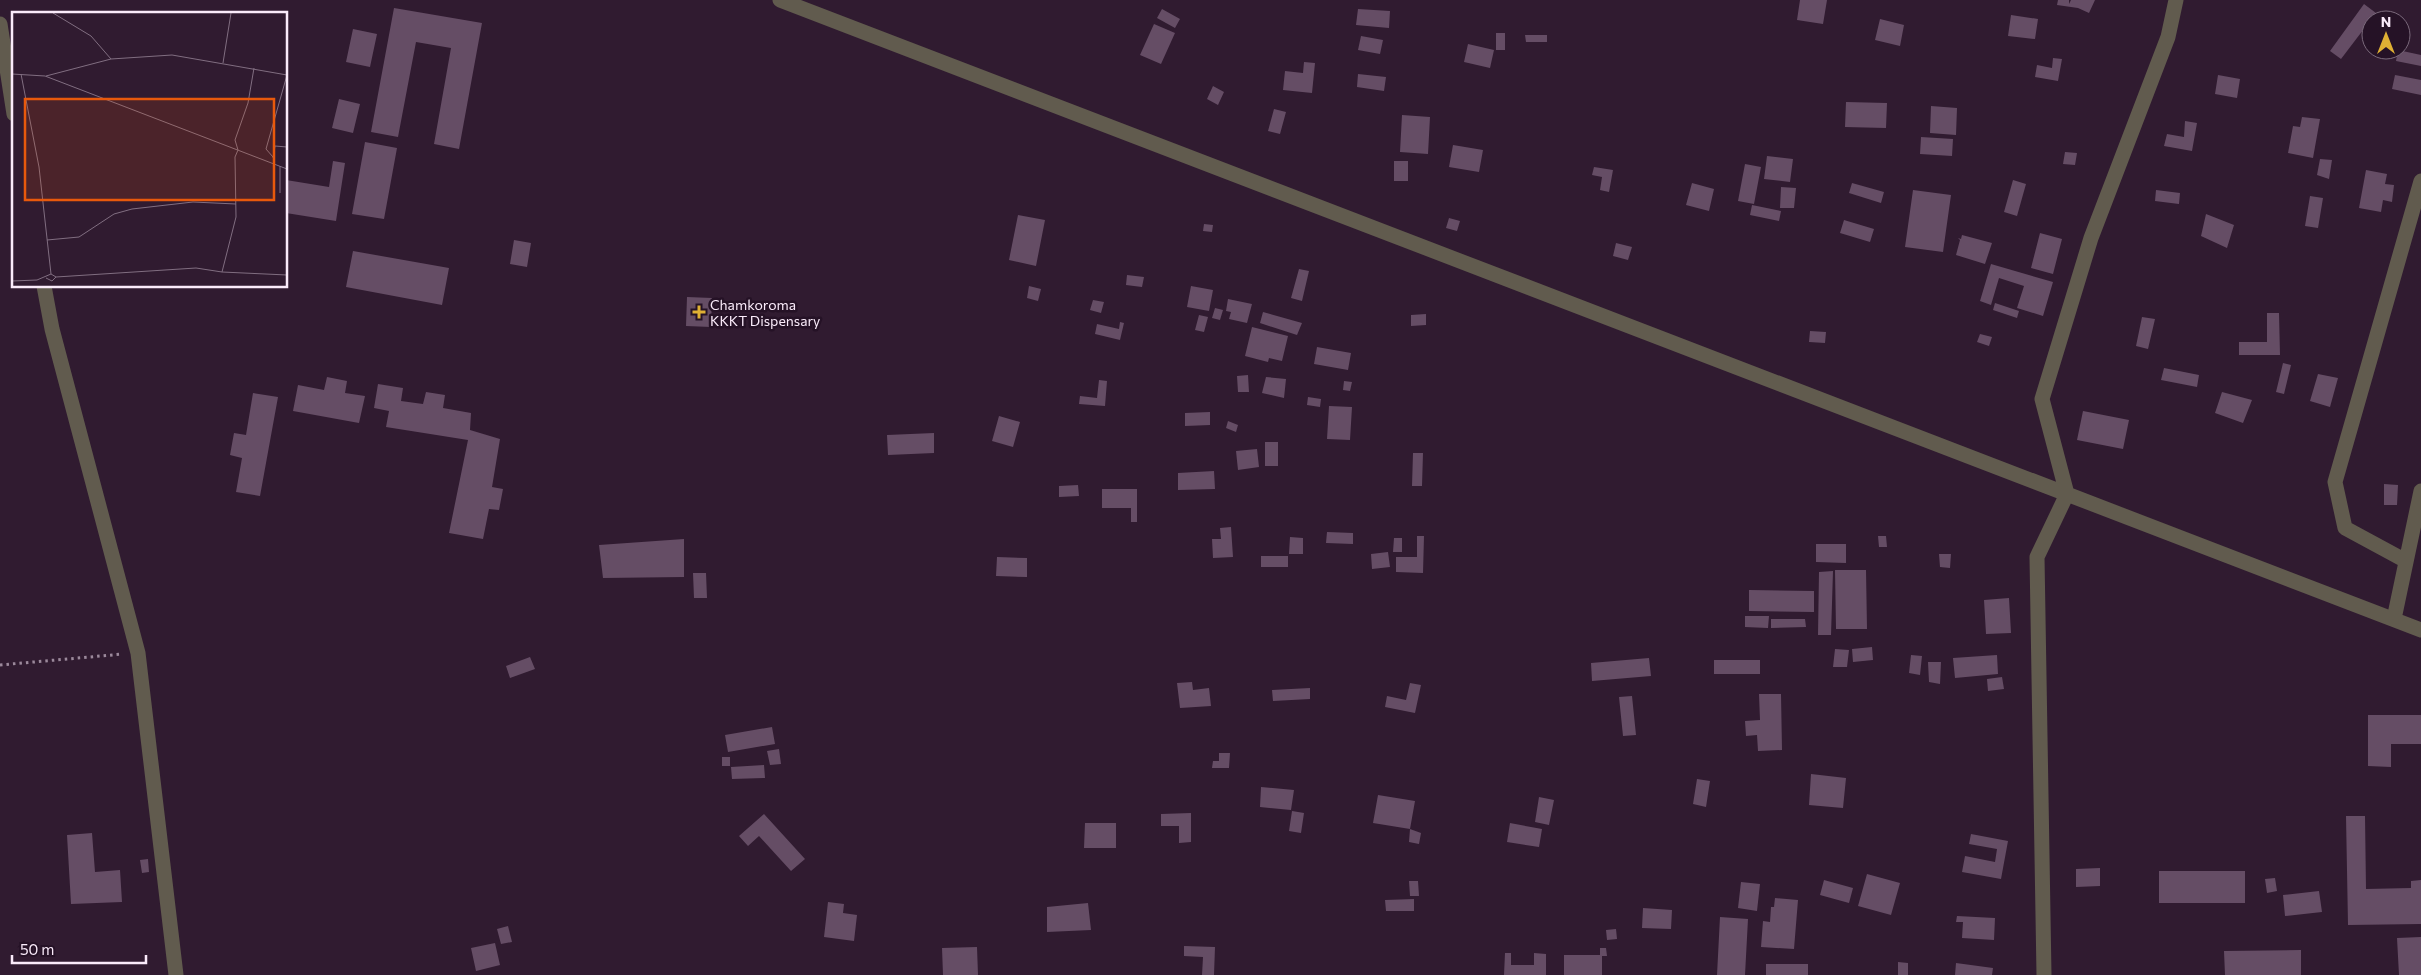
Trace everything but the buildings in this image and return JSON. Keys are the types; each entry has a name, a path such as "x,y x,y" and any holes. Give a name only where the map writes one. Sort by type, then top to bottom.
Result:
{"street":[{"path":"780,0 2421,630"},
{"path":"2044,975 2037,557 2067,494 2042,399 2091,238 2168,37 2176,0"},
{"path":"0,24 12,101"},
{"path":"2406,561 2345,528 2335,482 2421,181"},
{"path":"44,288 52,329 138,653 176,975"},
{"path":"2394,619 2421,491"}],"path":[{"path":"0,665 138,653"}],"place":[{"name":"Chamkoroma KKKT Dispensary","path":"699,312"}]}
